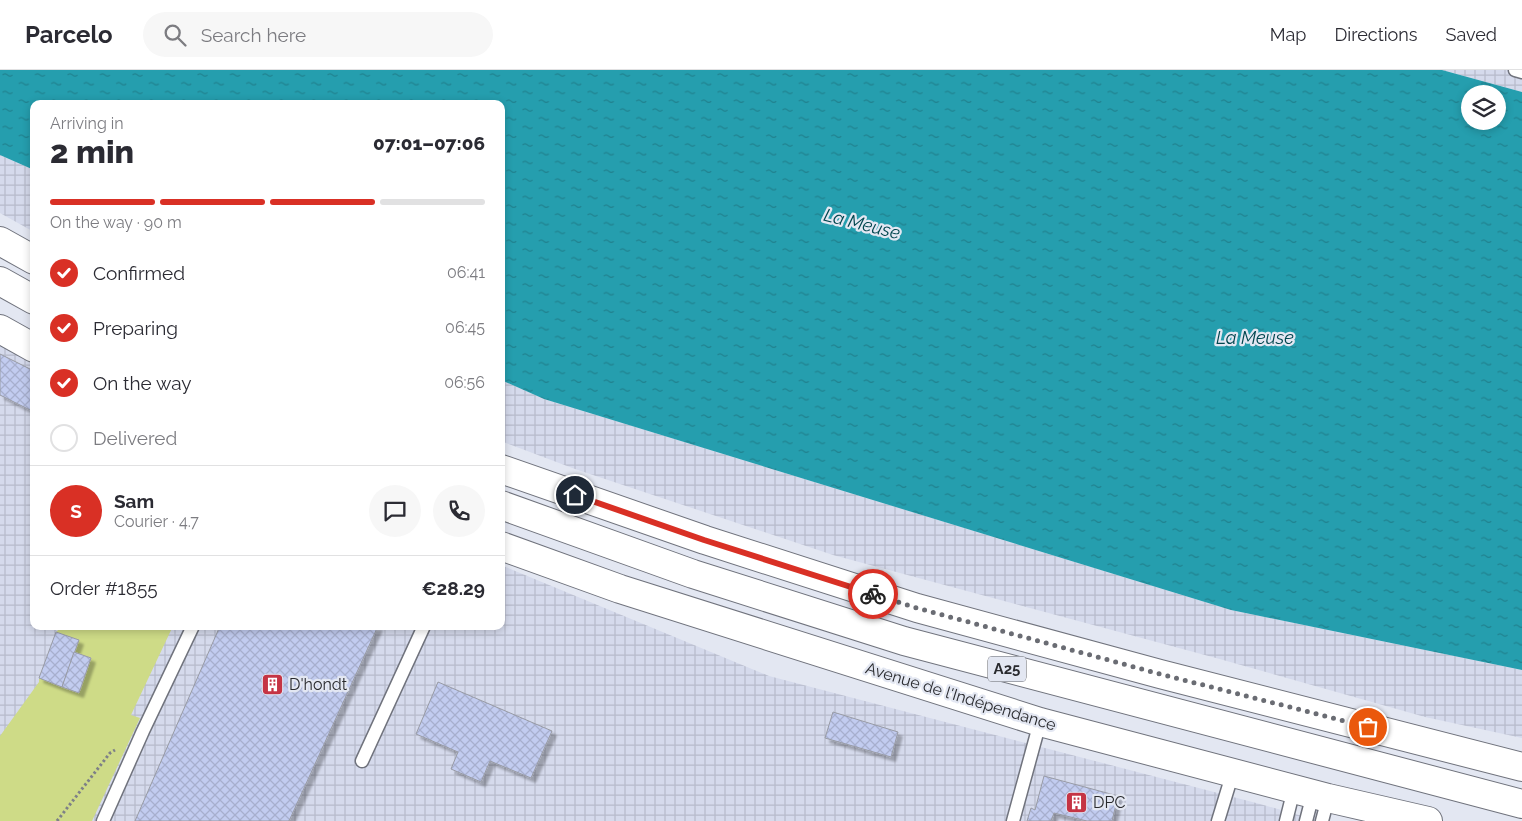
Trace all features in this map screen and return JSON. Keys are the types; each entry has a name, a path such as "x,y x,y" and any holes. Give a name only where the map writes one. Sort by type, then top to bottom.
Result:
{"main road":[{"path":"0,241 30,258"},
{"path":"0,281 30,298"},
{"path":"0,329 30,346"},
{"name":"A25","path":"505,470 704,540 917,608 1160,674 1522,767"},
{"name":"A25","path":"505,507 693,574 904,641 1522,804"},
{"name":"Avenue de l'Indépendance","path":"505,547 620,589 1040,722 1233,772 1314,800 1428,821"}],"lane":[{"path":"1515,70 1522,72"},
{"path":"103,821 191,630"},
{"path":"362,761 422,630"},
{"path":"1012,821 1040,722"},
{"path":"1218,821 1233,772"},
{"path":"1286,821 1314,800"},
{"path":"1306,821 1314,800"}],"path":[{"path":"57,821 110,753 132,736 143,731"}],"shaded area":[{"path":"1442,70 1522,70 1522,92 1506,88 1506,85 1497,85"},
{"path":"0,155 30,168 30,230 0,213"},
{"path":"0,341 30,356 30,630 505,630 505,567 769,676 1320,821 0,821"},
{"path":"505,382 544,399 1231,610 1522,670 1522,738 1425,717 1216,658 833,555 575,469 505,443"}],"green space":[{"path":"58,630 171,630 131,715 140,718 92,821 0,821 0,736 39,682 39,678 79,692 91,658 74,652 79,640 56,632"}],"water":[{"name":"La Meuse","path":"0,70 1442,70 1497,85 1461,85 1461,130 1506,130 1506,88 1522,92 1522,670 1231,610 544,399 505,382 505,100 30,100 30,168 0,155"}],"building":[{"path":"0,354 30,369 30,410 0,395"},
{"name":"D'hondt","path":"218,630 376,630 289,821 135,821"},
{"path":"56,632 79,640 62,687 39,678"},
{"path":"74,652 91,658 79,693 62,687"},
{"path":"438,682 552,731 531,778 490,761 481,782 451,769 458,752 416,734"},
{"path":"833,712 898,732 891,757 825,738"},
{"name":"DPC","path":"1044,776 1118,796 1112,821 1087,821 1054,813 1051,821 1027,821 1031,808 1035,810"}],"way so far":[{"path":"873,594 917,608 1160,674 1368,727"}],"place":[{"name":"D'hondt","path":"273,684"},
{"name":"DPC","path":"1077,802"}],"route":[{"path":"575,495 704,540 873,594"}]}
